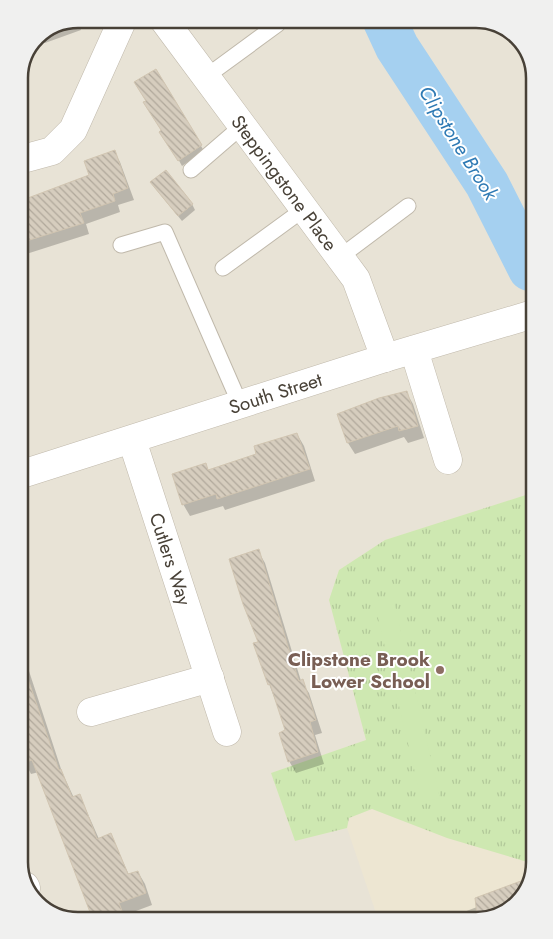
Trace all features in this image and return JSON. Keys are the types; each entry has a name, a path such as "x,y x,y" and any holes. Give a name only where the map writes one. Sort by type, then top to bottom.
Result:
{"street":[{"path":"28,158 52,151 73,130 119,28"},
{"name":"Steppingstone Place","path":"171,28 356,279 385,358"},
{"name":"South Street","path":"28,472 385,358 522,318"},
{"path":"414,350 448,460"},
{"name":"Cutlers Way","path":"132,440 227,732"},
{"path":"91,712 210,678"}],"lane":[{"path":"207,76 273,28"},
{"path":"191,170 242,126"},
{"path":"340,257 408,206"},
{"path":"223,268 304,209"},
{"path":"121,245 165,232 240,404"}],"shaded area":[{"path":"68,28 485,28 509,40 520,55 526,77 526,862 523,878 513,895 503,903 492,909 476,912 68,911 44,899 33,884 28,871 28,74 31,58 36,50 42,42 58,31"},
{"name":"Clipstone Brook Lower School","path":"526,495 526,862 523,878 513,895 498,906 485,911 376,912 347,828 295,841 271,773 366,740 329,600 339,570 385,540"}],"green space":[{"name":"Clipstone Brook Lower School","path":"526,495 526,862 447,838 372,809 349,818 347,828 295,841 271,773 366,740 329,600 339,570 385,540"},
{"path":"393,597 440,798 422,802 374,601"}],"building":[{"path":"156,69 202,145 178,161 159,132 161,130 143,102 146,101 134,82"},
{"path":"115,150 128,188 113,194 115,201 80,213 84,223 28,240 28,198 89,175 84,161"},
{"path":"166,170 193,204 178,216 150,182"},
{"path":"407,391 418,426 399,431 398,426 347,443 337,414 379,398"},
{"path":"297,433 310,469 217,499 216,494 182,505 172,474 206,463 208,470 256,454 254,446"},
{"path":"259,549 299,681 303,679 316,720 310,722 318,752 288,762 279,733 285,730 270,684 268,685 253,643 258,642 243,604 229,559"},
{"path":"28,679 59,770 61,769 72,797 80,794 97,839 111,833 128,874 138,871 146,893 119,903 122,911 90,911 32,760 28,762"},
{"path":"522,881 509,899 492,909 477,912 475,898"}],"waterway":[{"name":"Clipstone Brook","path":"388,28 397,47 487,184 526,261"}],"place":[{"name":"Clipstone Brook Lower School","path":"440,670"}]}
